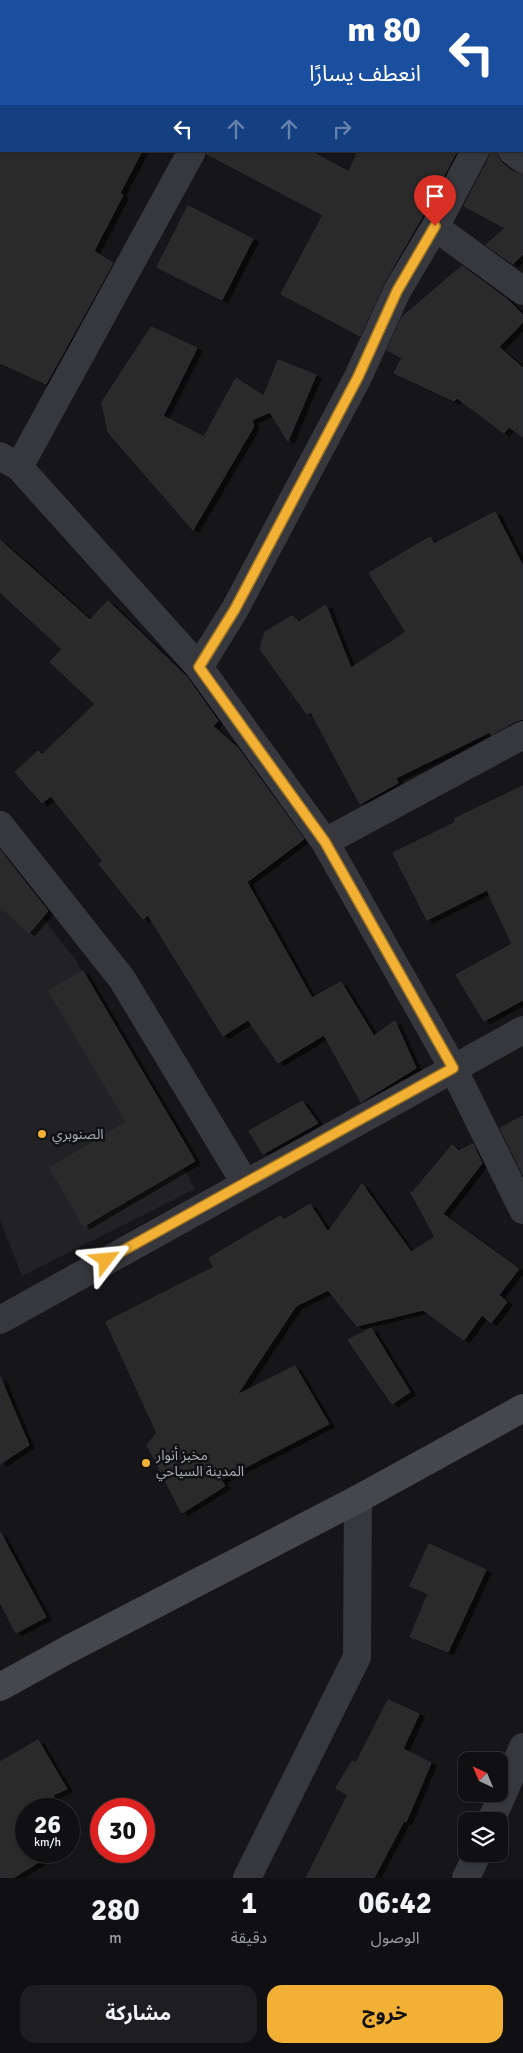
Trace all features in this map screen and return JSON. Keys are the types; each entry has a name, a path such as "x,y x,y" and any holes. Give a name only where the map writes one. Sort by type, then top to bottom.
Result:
{"main road":[{"path":"0,1687 358,1499 523,1408"}],"street":[{"path":"191,152 10,462 199,667 325,842 453,1068 523,1210"},
{"path":"199,667 235,609 358,377 397,291 435,226 473,152"},
{"path":"435,226 523,290"},
{"path":"325,842 523,735"},
{"path":"0,825 122,979 245,1183"},
{"path":"1,1317 523,1030"},
{"path":"247,1878 357,1657 358,1499"},
{"path":"495,1812 523,1747"},
{"path":"466,1878 473,1862"}],"shaded area":[{"path":"0,862 77,962 195,1189 22,1276 0,1220"}],"building":[{"path":"0,152 141,152 120,193 123,195 94,251 113,263 46,384 0,363"},
{"path":"208,152 312,152 349,172 358,152 456,152 384,283 360,336 281,294 323,215 207,154"},
{"path":"490,152 497,152 498,158 503,164 514,172 523,174 523,254 513,264 486,245 505,228 464,206 489,158"},
{"path":"188,206 253,239 222,300 157,267"},
{"path":"462,266 507,299 523,315 523,322 499,347 523,368 523,437 509,427 504,433 457,398 454,401 394,373 402,358 387,350 402,317"},
{"path":"151,327 197,348 163,416 204,437 236,378 264,396 278,360 316,375 288,441 270,412 252,420 254,426 193,530 108,432 102,402"},
{"path":"495,512 523,566 523,719 491,735 490,732 396,778 398,783 360,804 311,712 307,714 260,649 265,632 292,616 299,622 326,605 351,668 406,632 369,573 430,537 434,544"},
{"path":"0,540 90,620 108,601 187,677 218,721 213,726 238,748 304,839 247,882 312,998 341,982 374,1036 395,1021 416,1068 361,1102 324,1035 278,1063 248,1020 223,1036 148,915 143,919 99,864 103,861 51,796 42,803 15,772 38,751 42,755 95,704 50,662 62,649 0,592"},
{"path":"523,786 523,1000 484,1021 456,975 512,944 487,890 427,920 393,853 456,822 454,819"},
{"path":"0,850 48,911 29,933 0,906"},
{"path":"83,971 195,1161 84,1226 50,1168 127,1122 49,991"},
{"path":"302,1101 318,1123 263,1154 249,1131"},
{"path":"523,1116 523,1175 500,1128"},
{"path":"473,1144 482,1163 443,1214 519,1269 499,1295 507,1302 491,1323 482,1315 464,1340 423,1310 357,1326 328,1290 296,1306 237,1395 295,1366 329,1424 221,1480 225,1486 182,1513 147,1445 157,1433 106,1322 214,1267 209,1258 280,1216 284,1220 310,1204 328,1232 362,1184 411,1252 435,1237 410,1191 412,1193 452,1145 459,1151"},
{"path":"371,1328 410,1392 392,1404 348,1340"},
{"path":"0,1377 29,1445 0,1464"},
{"path":"0,1532 46,1617 16,1633 0,1602"},
{"path":"429,1544 486,1570 448,1652 410,1637 428,1594 410,1586"},
{"path":"388,1700 419,1714 403,1749 431,1763 406,1822 404,1821 374,1878 306,1878 348,1795 336,1788 352,1761 356,1763"},
{"path":"38,1740 67,1789 53,1795 54,1798 15,1798 15,1863 37,1863 13,1878 0,1878 0,1762"}],"place":[{"name":"الصنوبري","path":"42,1134"},
{"name":"مخبز أنوار المدينة السياحي","path":"146,1463"}],"route":[{"path":"106,1260 453,1068 325,842 199,667 235,609 358,377 397,291 435,226"}]}
